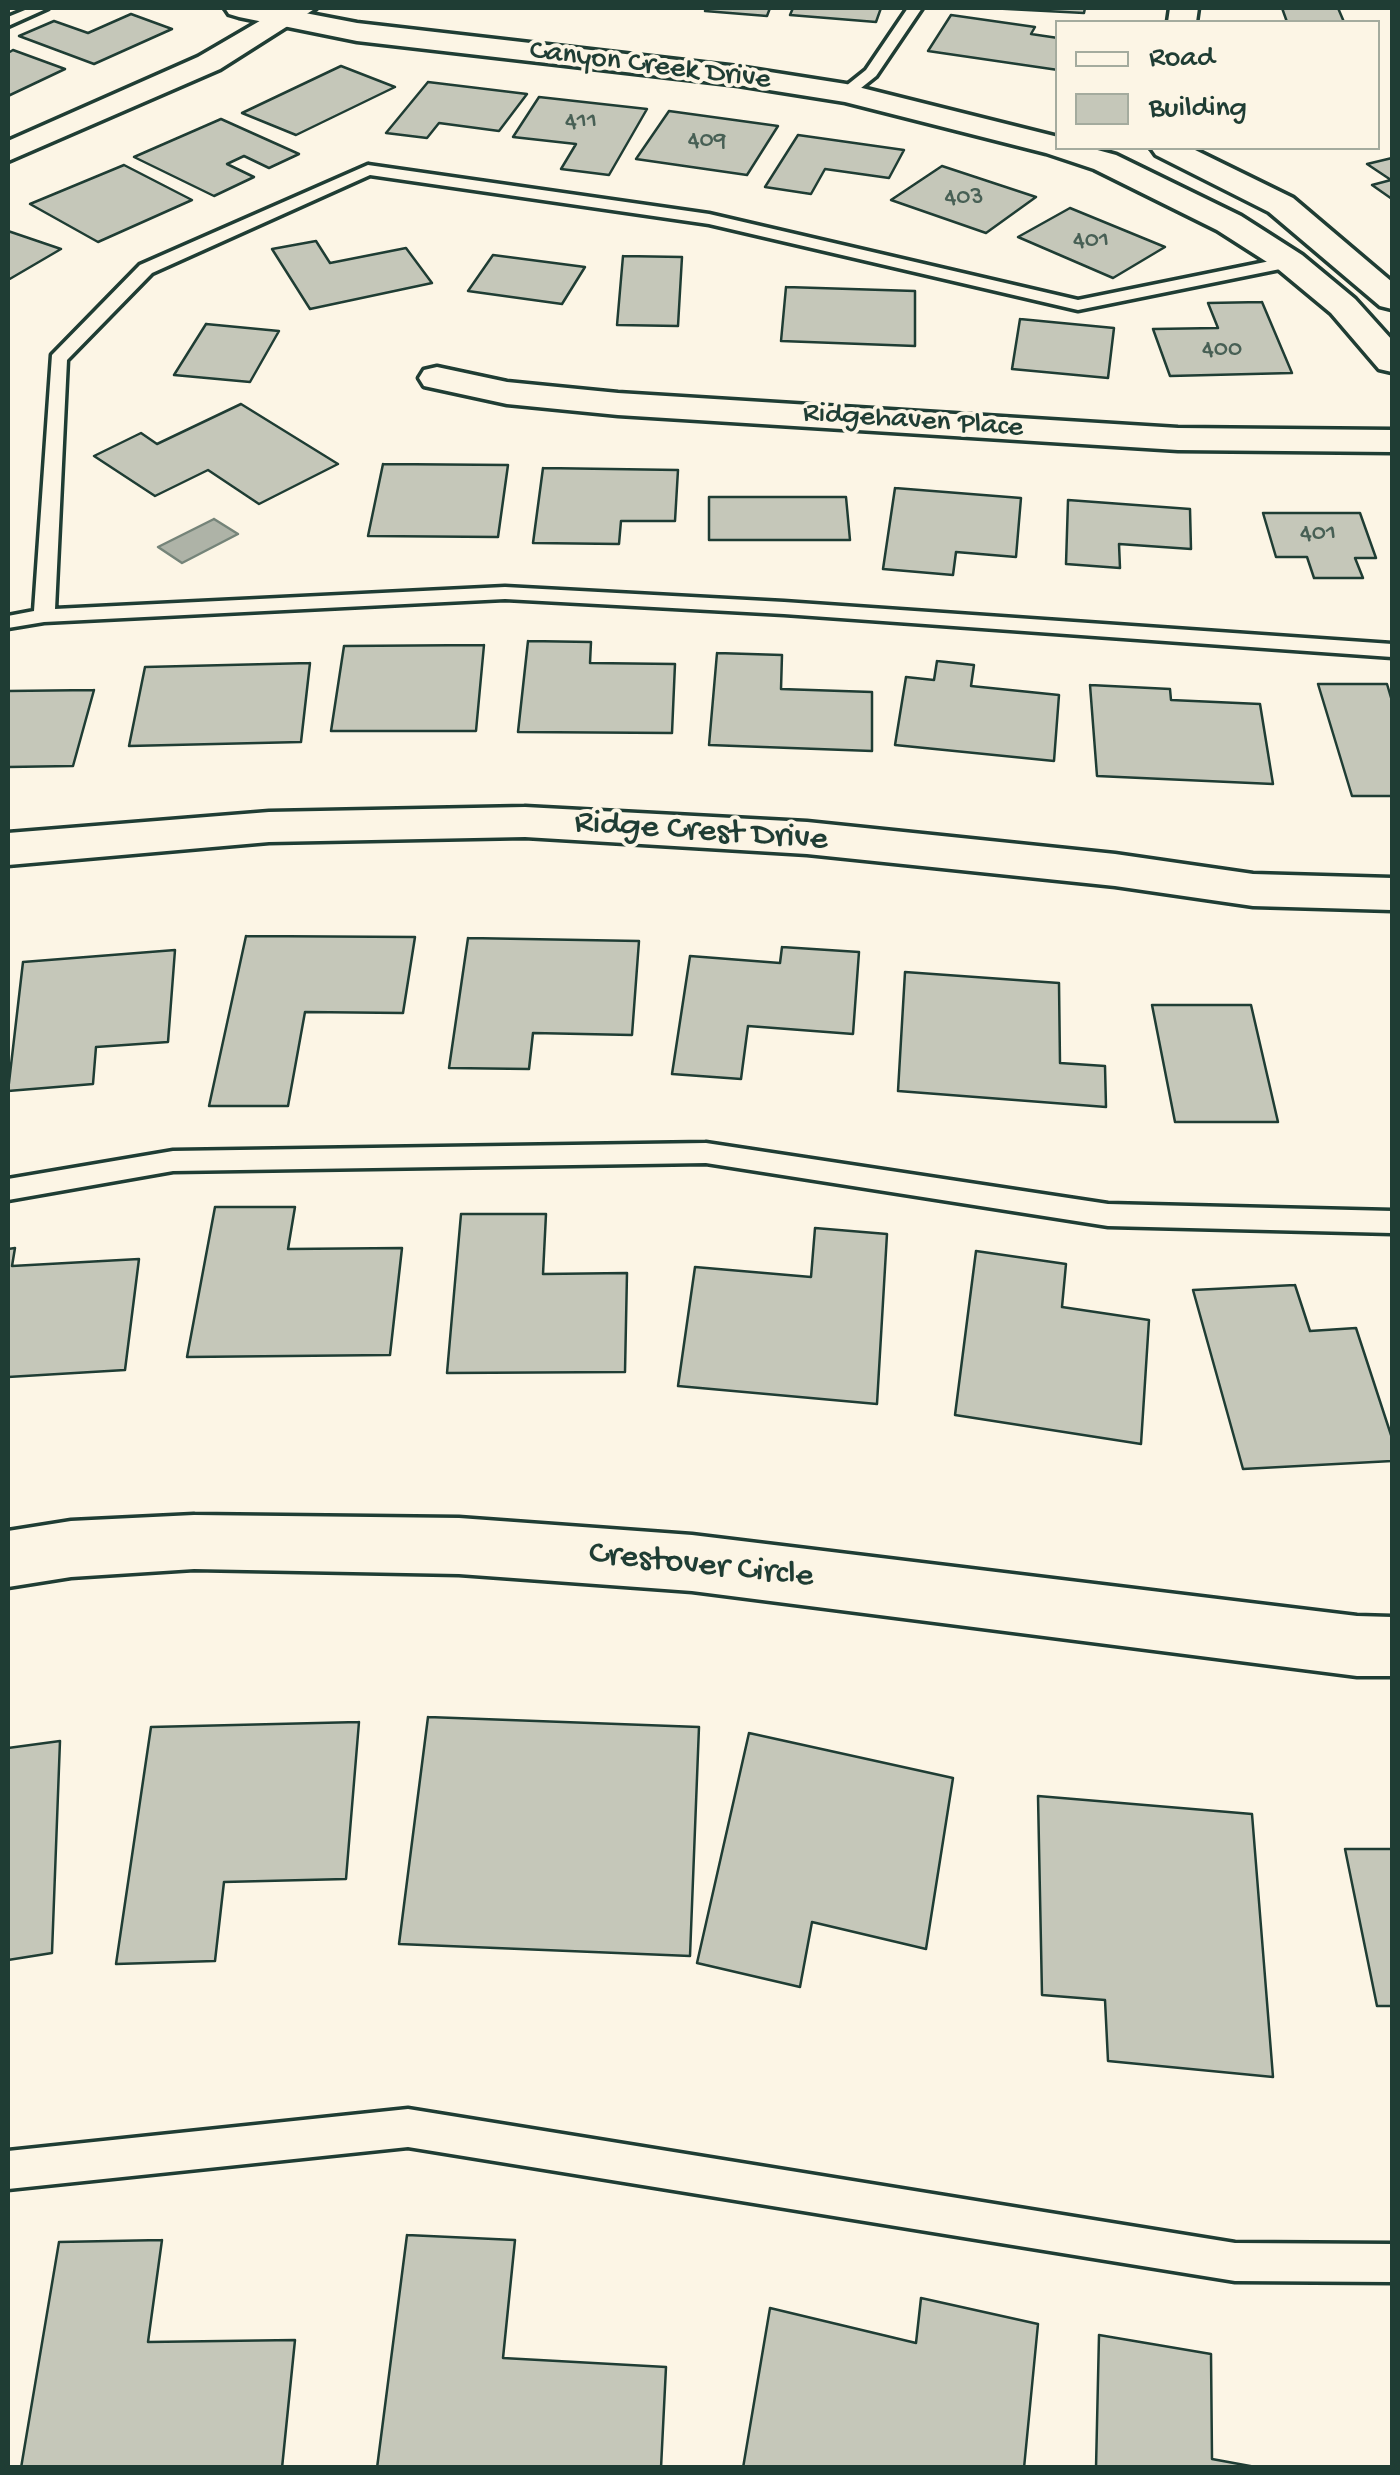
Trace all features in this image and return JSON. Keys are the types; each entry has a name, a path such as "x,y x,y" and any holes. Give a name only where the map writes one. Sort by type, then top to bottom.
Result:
{"street":[{"name":"Canyon Creek Drive","path":"239,8 295,13 394,37 738,76 846,93 1055,147"},
{"name":"Canyon Creek Drive","path":"378,8 651,40 934,86"},
{"path":"8,152 210,63 295,13"},
{"name":"Canyon Creek Drive","path":"1066,150 1105,162 1229,223 1290,262 1343,306 1392,361"},
{"path":"1171,150 1281,205 1392,298"},
{"name":"Ridgehaven Place","path":"437,378 507,393 618,404 1178,440 1392,441"},
{"name":"Ridge Crest Drive","path":"8,849 269,827 525,822 808,838 1115,870 1254,890 1392,894"},
{"name":"Crestover Circle","path":"8,1559 70,1549 194,1542 458,1546 692,1563 1356,1646 1392,1646"}],"lane":[{"path":"8,22 40,8"},
{"path":"846,93 870,73 915,8"},
{"path":"44,616 58,359 146,269 368,170 709,219 1078,305 1290,262"},
{"path":"8,622 44,616 505,593 784,608 1392,651"},
{"path":"8,1190 173,1161 706,1153 1108,1216 1392,1222"},
{"path":"8,2170 408,2128 1236,2262 1392,2264"}],"shaded area":[{"path":"214,519 238,534 182,563 158,547"}],"building":[{"path":"770,8 767,16 705,11"},
{"path":"793,8 881,8 876,22 790,15"},
{"path":"988,8 1085,8 1084,13"},
{"path":"1282,8 1338,8 1343,20 1286,20"},
{"path":"131,14 172,29 94,64 19,36 54,21 88,33"},
{"path":"951,15 1035,27 1031,34 1055,38 1055,70 928,51"},
{"path":"13,50 65,69 8,96 8,53"},
{"path":"341,66 395,87 296,135 242,113"},
{"path":"428,82 527,94 499,131 439,123 427,138 386,133"},
{"path":"539,97 647,109 609,175 561,169 576,144 513,137"},
{"path":"669,111 778,126 747,175 636,159"},
{"path":"221,119 299,154 269,168 244,156 227,164 254,177 214,196 134,157"},
{"path":"798,135 904,150 889,178 825,169 811,194 765,187"},
{"path":"1392,158 1392,199 1372,185 1391,180 1367,164"},
{"path":"124,165 192,200 98,242 30,204"},
{"path":"942,166 1036,197 986,233 891,200"},
{"path":"1070,208 1165,247 1113,278 1018,237"},
{"path":"8,231 61,249 8,280"},
{"path":"316,241 330,263 406,248 432,283 310,309 272,249"},
{"path":"493,255 585,267 562,304 468,291"},
{"path":"623,256 682,257 678,326 617,325"},
{"path":"786,287 915,291 915,346 781,341"},
{"path":"1262,302 1292,373 1170,376 1153,329 1218,328 1208,303"},
{"path":"1020,319 1114,328 1108,378 1012,369"},
{"path":"206,324 279,331 250,382 174,375"},
{"path":"241,404 338,464 259,504 208,470 155,496 94,456 141,433 157,444"},
{"path":"383,464 508,465 498,537 368,536"},
{"path":"543,468 678,470 675,521 621,521 619,544 533,543"},
{"path":"895,488 1021,498 1016,557 956,552 953,575 883,569"},
{"path":"709,497 846,497 850,540 709,540"},
{"path":"1068,500 1190,509 1191,549 1119,544 1120,568 1066,564"},
{"path":"1263,513 1360,513 1376,558 1355,558 1363,578 1314,578 1307,557 1276,557"},
{"path":"528,641 591,642 590,663 675,664 672,733 518,732"},
{"path":"484,645 476,731 331,731 344,646"},
{"path":"717,653 782,655 781,689 872,692 872,751 709,745"},
{"path":"937,661 974,665 971,686 1059,695 1054,761 895,745 906,677 934,680"},
{"path":"310,663 301,742 129,746 145,667"},
{"path":"1318,684 1387,684 1392,701 1392,796 1352,796"},
{"path":"1090,685 1170,689 1171,700 1260,704 1273,784 1097,776"},
{"path":"94,690 73,766 8,767 8,691"},
{"path":"246,936 415,937 403,1013 305,1012 288,1106 209,1106"},
{"path":"468,938 639,941 632,1035 533,1033 529,1069 449,1068"},
{"path":"782,947 859,952 853,1034 748,1026 741,1079 672,1074 690,956 780,963"},
{"path":"175,950 168,1042 96,1047 93,1084 8,1091 23,962"},
{"path":"905,972 1059,983 1060,1063 1105,1066 1106,1107 898,1091"},
{"path":"1152,1005 1251,1005 1278,1122 1175,1122"},
{"path":"215,1207 295,1207 288,1249 402,1248 390,1355 187,1357"},
{"path":"461,1214 546,1214 543,1274 627,1273 625,1372 447,1373"},
{"path":"815,1228 887,1234 877,1404 678,1386 695,1267 811,1277"},
{"path":"15,1248 12,1266 139,1259 125,1370 8,1377 8,1249"},
{"path":"976,1251 1066,1264 1062,1307 1149,1320 1141,1444 955,1415"},
{"path":"1295,1285 1310,1331 1356,1328 1392,1438 1392,1461 1243,1469 1193,1290"},
{"path":"428,1717 699,1727 690,1956 399,1944"},
{"path":"359,1722 346,1879 224,1882 215,1961 116,1964 151,1727"},
{"path":"749,1733 953,1778 926,1949 812,1922 800,1987 697,1963"},
{"path":"60,1741 52,1953 8,1960 8,1748"},
{"path":"1038,1796 1252,1814 1273,2077 1108,2061 1105,2000 1042,1995"},
{"path":"1345,1849 1392,1849 1392,2006 1377,2006"},
{"path":"407,2235 515,2240 503,2358 666,2367 661,2468 377,2468"},
{"path":"162,2240 148,2342 295,2340 282,2468 21,2468 59,2242"},
{"path":"921,2298 1038,2324 1024,2468 743,2468 770,2308 916,2343"},
{"path":"1099,2335 1211,2354 1212,2459 1261,2468 1096,2468"}]}
